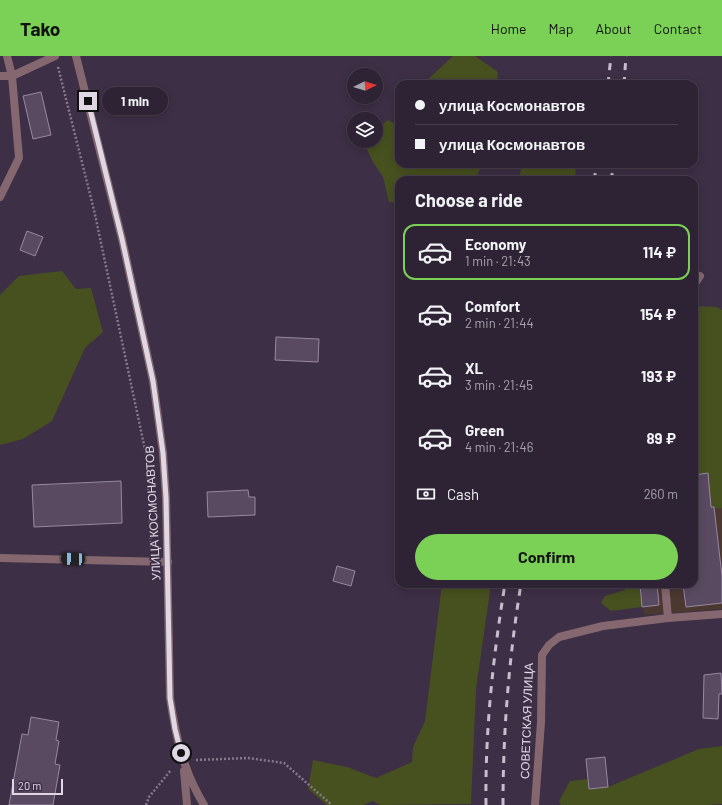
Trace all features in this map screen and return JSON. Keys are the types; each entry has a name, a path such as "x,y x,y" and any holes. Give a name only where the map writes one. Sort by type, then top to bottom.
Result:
{"street":[{"path":"0,197 18,158 12,76 7,56"},
{"path":"0,76 12,76 55,56"},
{"name":"УЛИЦА КОСМОНАВТОВ","path":"76,56 120,231 153,381 163,453 166,498 170,698 175,729 184,764 204,805"},
{"path":"0,558 168,562"},
{"path":"665,588 668,618"},
{"name":"СОВЕТСКАЯ УЛИЦА","path":"535,805 541,722 542,655 549,645 559,637 603,626 668,618 722,614"},
{"path":"184,764 188,805"}],"path":[{"path":"55,56 94,210 147,460 152,562"},
{"path":"146,805 149,797 173,768 195,760 248,758 284,763 332,805"}],"shaded area":[{"path":"722,508 722,609 644,615 641,588 698,588 698,509"}],"green space":[{"path":"453,56 475,56 498,72 497,80 427,80"},
{"path":"388,120 395,124 395,168 480,168 477,176 395,176 395,202 389,202 383,177 366,148 383,148 383,124"},
{"path":"522,168 576,168 575,176 519,176"},
{"path":"62,271 76,289 91,288 103,332 85,348 52,421 23,439 0,445 0,295 19,276"},
{"path":"698,306 717,307 722,310 722,508 698,509 698,499 708,474 698,475"},
{"path":"442,588 490,588 476,689 471,804 380,805 373,801 363,805 327,805 308,789 313,760 347,767 376,778 412,762 413,747 425,721"},
{"path":"625,588 640,588 642,607 611,611 601,603 605,596 625,590"},
{"path":"722,746 722,804 561,805 559,801 570,781 588,779 589,789 608,787 699,749"}],"building":[{"path":"41,92 51,135 33,139 23,96"},
{"path":"27,231 43,237 35,256 20,250"},
{"path":"276,337 319,339 318,362 275,360"},
{"path":"708,473 711,507 714,507 722,576 722,603 686,607 684,588 698,588 698,474"},
{"path":"121,481 122,523 34,527 32,485"},
{"path":"248,490 249,497 255,497 255,515 208,517 207,492"},
{"path":"337,566 355,571 351,586 333,581"},
{"path":"640,588 657,588 659,605 642,607"},
{"path":"721,673 722,694 719,694 718,719 703,718 704,675"},
{"path":"31,717 59,722 56,740 59,741 55,764 60,765 53,805 9,805 22,734 28,735"},
{"path":"605,757 608,787 589,789 586,759"}],"railway":[{"path":"608,80 611,56"},
{"path":"624,80 626,56"},
{"path":"595,176 596,168"},
{"path":"612,176 613,168"},
{"path":"486,805 488,722 504,588"},
{"path":"503,805 504,750 508,694 513,639 520,588"}],"route":[{"path":"88,101 122,239 153,381 163,453 166,498 170,698 181,753"}]}
